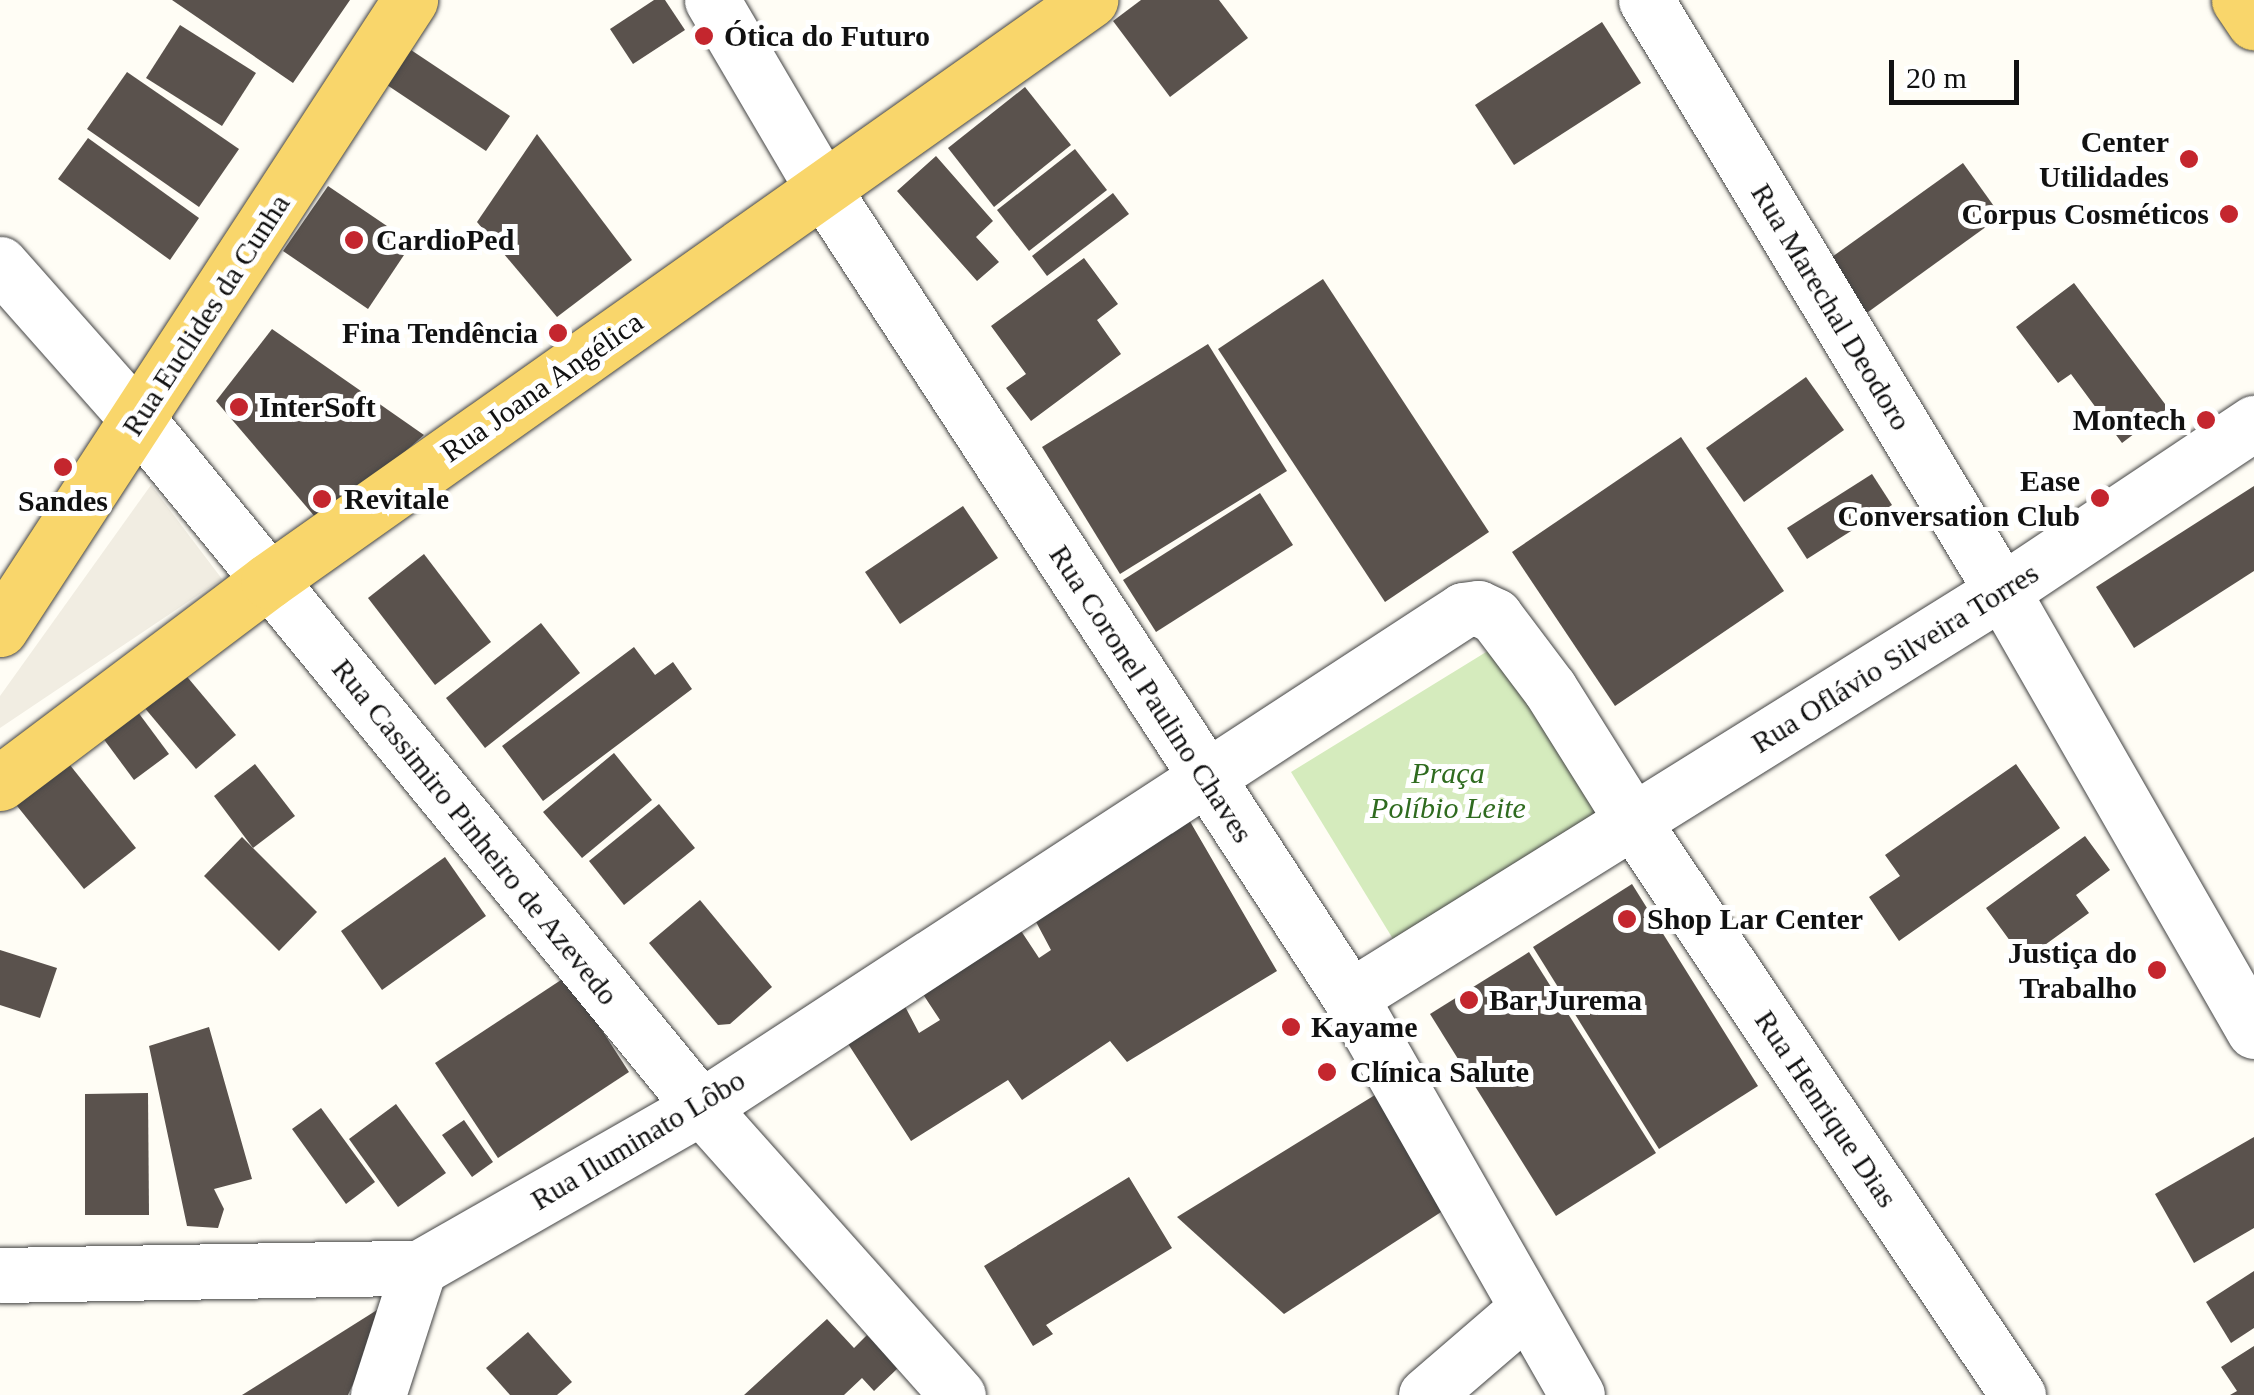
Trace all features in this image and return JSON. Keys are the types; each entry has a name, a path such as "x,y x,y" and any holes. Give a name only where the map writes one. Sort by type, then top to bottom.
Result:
{"main road":[{"name":"Rua Euclides da Cunha","path":"0,629 410,0"},
{"name":"Rua Joana Angélica","path":"0,783 268,581 1090,0"},
{"path":"2239,0 2254,22"}],"street":[{"name":"Rua Coronel Paulino Chaves","path":"712,0 823,189 1350,997 1577,1395"},
{"name":"Rua Marechal Deodoro","path":"1646,0 2002,591 2254,1031"},
{"name":"Rua Cassimiro Pinheiro de Azevedo","path":"0,264 138,420 701,1107 958,1395"},
{"name":"Rua Oflávio Silveira Torres","path":"1634,823 2002,591 2254,424"},
{"path":"1204,777 1462,610 1478,608 1494,616 1550,689 1634,823 1350,997"},
{"name":"Rua Iluminato Lôbo","path":"0,1275 419,1268 701,1107 1204,777"},
{"name":"Rua Henrique Dias","path":"1634,823 2018,1395"},
{"path":"378,1395 419,1268"},
{"path":"1426,1395 1526,1309"}],"green space":[{"name":"Praça Políbio Leite","path":"1504,641 1606,808 1393,939 1291,772"}],"shaded area":[{"path":"151,485 222,579 0,728 0,696"}],"building":[{"path":"172,0 350,0 293,83"},
{"path":"654,0 665,0 685,30 633,64 610,29"},
{"path":"1141,0 1219,0 1248,38 1170,97 1113,21"},
{"path":"1602,22 1641,83 1514,165 1475,105"},
{"path":"180,25 256,73 222,126 146,78"},
{"path":"408,48 510,116 486,151 384,83"},
{"path":"127,72 239,149 199,207 87,129"},
{"path":"1025,87 1071,145 994,207 948,148"},
{"path":"537,134 632,260 557,317 477,222"},
{"path":"88,138 199,218 170,260 58,179"},
{"path":"1075,149 1107,190 1029,251 997,210"},
{"path":"936,156 993,221 976,237 999,262 977,281 897,191"},
{"path":"1963,163 2001,216 1864,315 1825,262"},
{"path":"328,186 412,243 368,309 283,251"},
{"path":"1113,193 1129,214 1047,276 1032,256"},
{"path":"1084,258 1118,304 1097,320 1121,354 1031,421 1006,388 1026,374 991,326"},
{"path":"1323,279 1489,532 1385,602 1218,349"},
{"path":"2074,283 2168,408 2122,443 2071,374 2058,383 2016,327"},
{"path":"272,329 424,435 322,525 216,401"},
{"path":"1208,344 1287,471 1120,574 1042,447"},
{"path":"1806,377 1844,430 1744,502 1706,448"},
{"path":"1681,437 1784,591 1615,706 1512,552"},
{"path":"1872,474 1892,505 1807,559 1787,528"},
{"path":"2254,486 2254,571 2134,648 2096,587"},
{"path":"1260,493 1293,545 1156,632 1123,580"},
{"path":"963,506 998,558 900,624 865,572"},
{"path":"424,554 491,642 435,685 368,598"},
{"path":"541,623 580,673 485,748 446,698"},
{"path":"634,647 655,675 673,662 692,689 543,801 502,746"},
{"path":"173,660 236,735 196,769 133,694"},
{"path":"129,700 169,754 134,780 94,726"},
{"path":"58,750 136,848 84,889 5,791"},
{"path":"614,753 652,800 582,858 543,812"},
{"path":"255,764 295,816 253,848 214,796"},
{"path":"2016,764 2060,828 1899,941 1869,897 1900,876 1885,855"},
{"path":"659,804 695,848 624,905 589,861"},
{"path":"1188,818 1277,971 1127,1062 1110,1041 1022,1100 1008,1080 911,1141 841,1033 899,995 919,1033 940,1020 907,970 1004,905 1039,958 1051,950 1035,920"},
{"path":"2085,836 2110,870 2076,895 2089,913 2024,960 1986,908"},
{"path":"242,837 317,912 279,951 204,876"},
{"path":"445,857 486,916 382,990 341,931"},
{"path":"1632,884 1758,1086 1659,1149 1533,947"},
{"path":"700,900 772,987 730,1024 718,1025 649,943"},
{"path":"0,950 57,968 40,1018 0,1005"},
{"path":"1529,952 1656,1153 1556,1216 1430,1014"},
{"path":"567,976 629,1072 498,1158 435,1063"},
{"path":"209,1027 252,1179 214,1189 224,1209 218,1228 187,1226 149,1046"},
{"path":"1383,1090 1455,1203 1284,1314 1177,1217"},
{"path":"148,1093 149,1215 85,1215 85,1094"},
{"path":"396,1104 446,1173 398,1207 349,1139"},
{"path":"321,1108 375,1182 346,1204 292,1129"},
{"path":"464,1120 493,1162 472,1177 442,1135"},
{"path":"2254,1137 2254,1228 2194,1263 2155,1194"},
{"path":"1129,1177 1172,1248 1046,1325 1053,1334 1033,1346 984,1266"},
{"path":"2254,1271 2254,1328 2231,1343 2206,1302"},
{"path":"377,1310 370,1346 348,1395 242,1395"},
{"path":"827,1319 854,1348 867,1335 898,1368 874,1391 862,1378 844,1395 744,1395"},
{"path":"528,1332 572,1382 557,1395 510,1395 486,1368"},
{"path":"2254,1346 2254,1395 2230,1395 2237,1391 2221,1367"}],"place":[{"name":"Ótica do Futuro","path":"704,36"},
{"name":"Center Utilidades","path":"2189,159"},
{"name":"Corpus Cosméticos","path":"2229,214"},
{"name":"CardioPed","path":"354,240"},
{"name":"Fina Tendência","path":"558,333"},
{"name":"InterSoft","path":"239,407"},
{"name":"Montech","path":"2206,420"},
{"name":"Sandes","path":"63,467"},
{"name":"Ease Conversation Club","path":"2100,498"},
{"name":"Revitale","path":"322,499"},
{"name":"Shop Lar Center","path":"1627,919"},
{"name":"Justiça do Trabalho","path":"2157,970"},
{"name":"Bar Jurema","path":"1469,1000"},
{"name":"Kayame","path":"1291,1027"},
{"name":"Clínica Salute","path":"1327,1072"}]}
